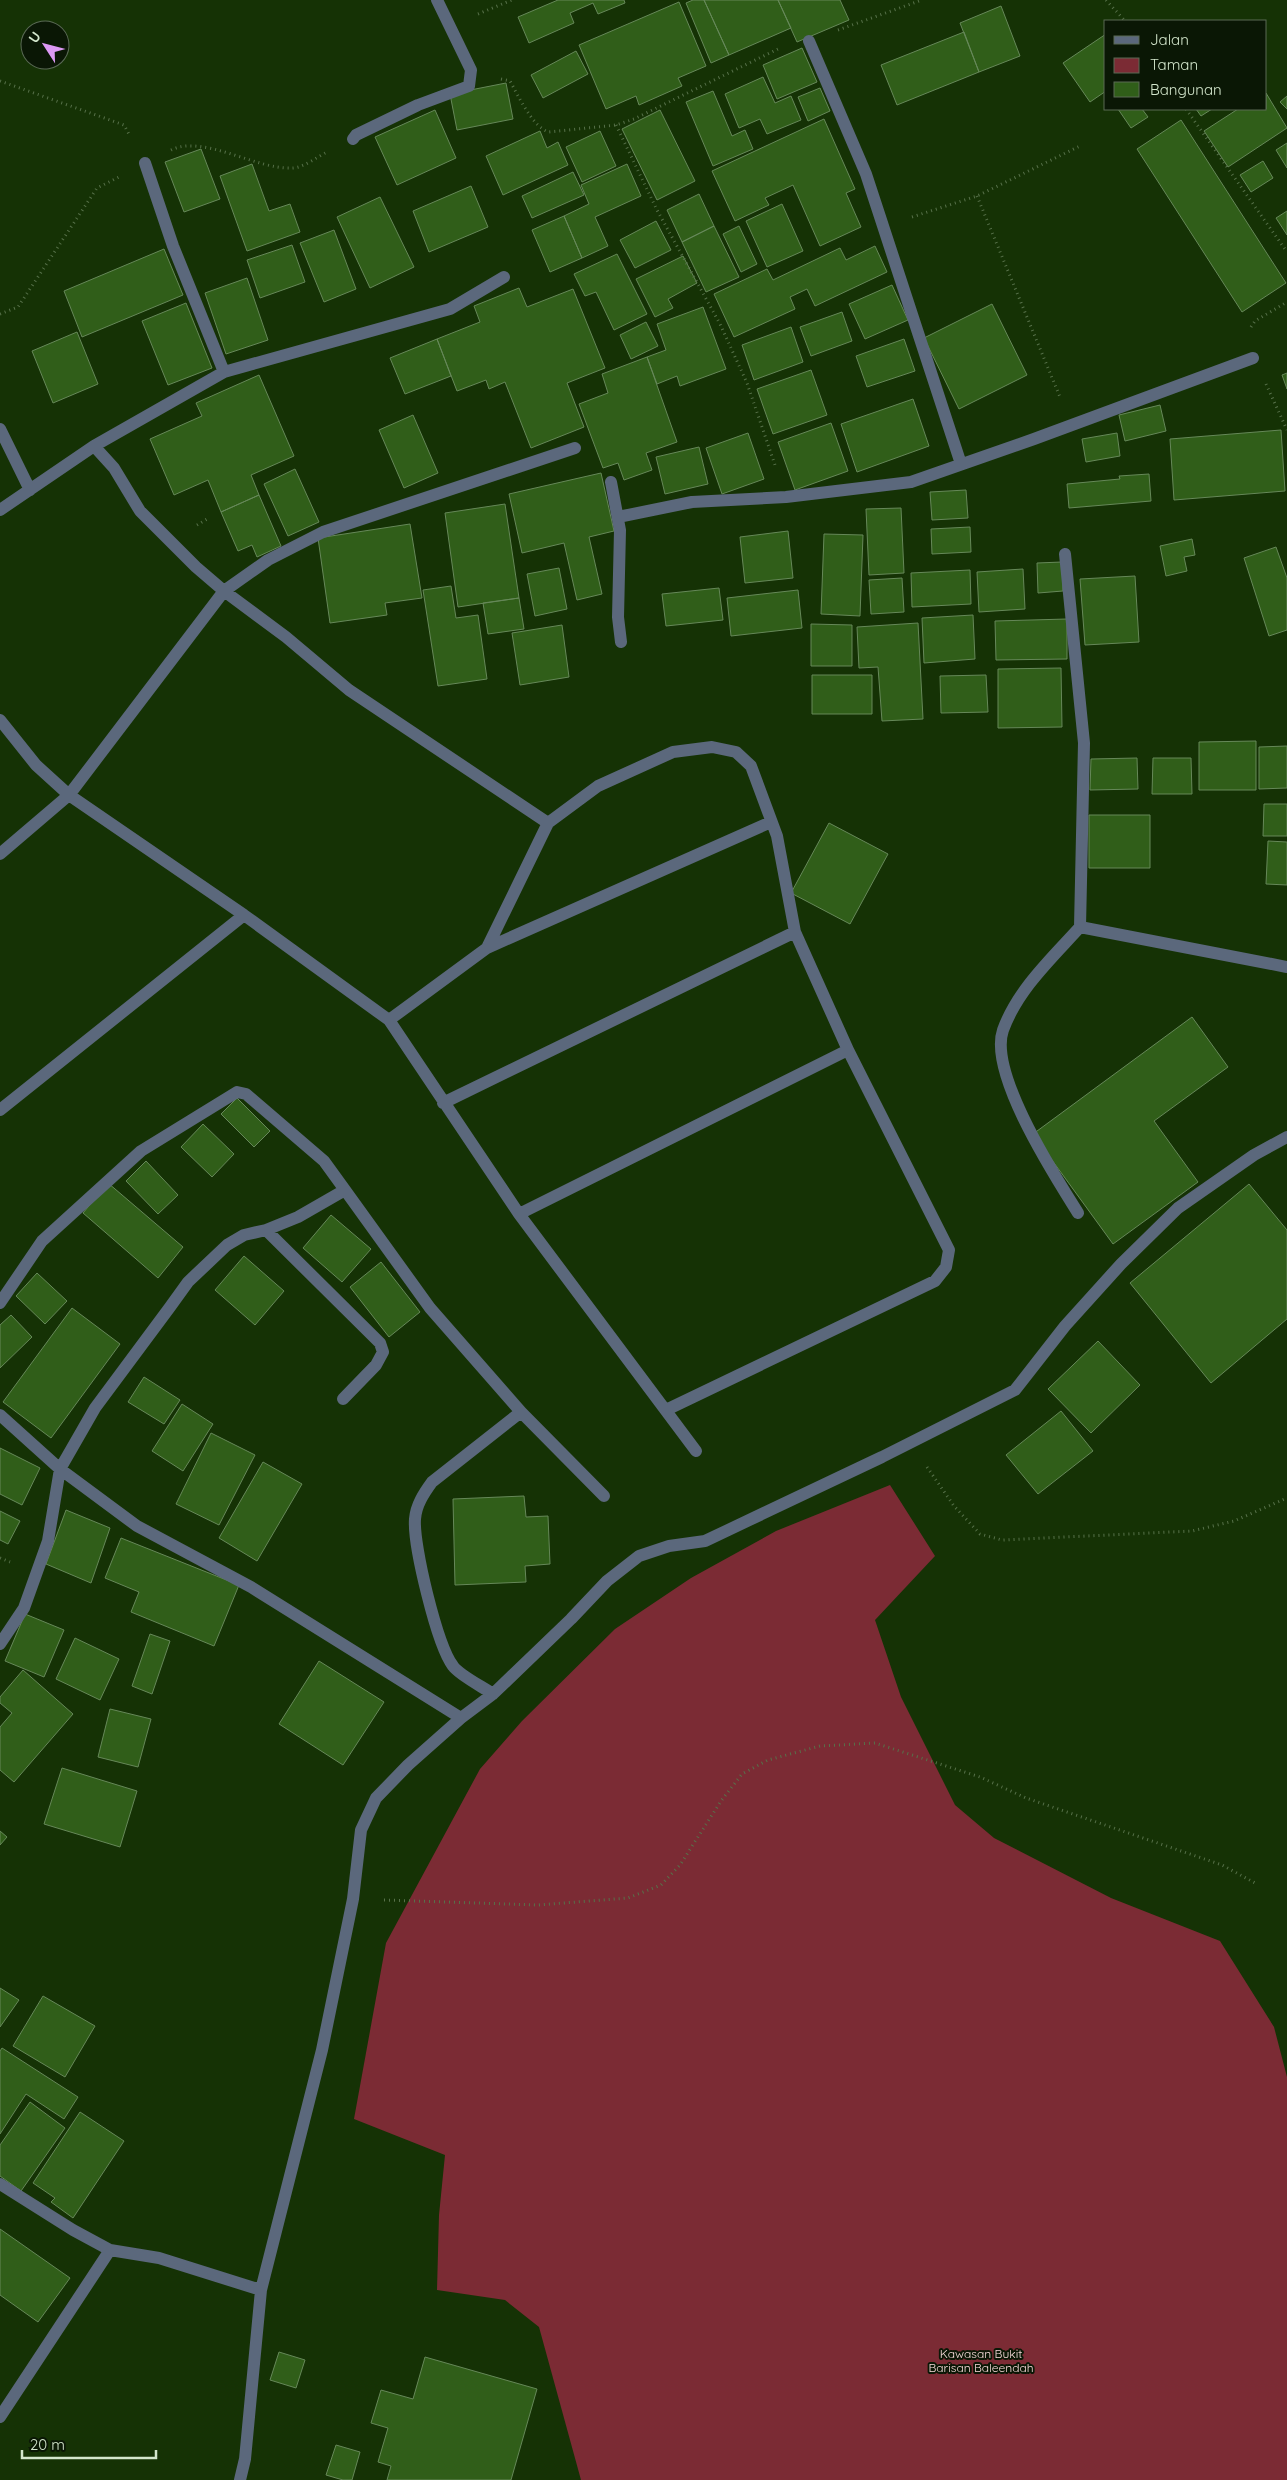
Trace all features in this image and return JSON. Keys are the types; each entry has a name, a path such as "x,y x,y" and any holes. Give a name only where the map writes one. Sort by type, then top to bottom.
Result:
{"street":[{"path":"353,140 356,135 418,105 469,86 471,70 437,0"},
{"path":"809,41 866,174 961,464"},
{"path":"146,163 173,246 224,372"},
{"path":"0,510 94,446 224,372 450,309 504,278"},
{"path":"618,517 692,502 786,497 911,482 1253,358"},
{"path":"0,429 30,490"},
{"path":"94,446 114,468 140,511 224,591 286,637 349,690 548,823"},
{"path":"0,854 69,795 224,591 268,560 323,532 576,448"},
{"path":"611,482 620,530 618,617 621,642"},
{"path":"1065,554 1084,743 1080,927 1026,987 1002,1031 1002,1054 1011,1087 1024,1121 1078,1213"},
{"path":"0,720 36,765 69,795 244,915 390,1020 443,1103 519,1214 696,1451"},
{"path":"487,948 548,823 598,786 673,752 712,747 736,752 751,766 777,836 795,932 848,1050 949,1250 946,1267 936,1281 666,1410"},
{"path":"390,1020 487,948 771,822"},
{"path":"0,1110 244,915"},
{"path":"1080,927 1287,967"},
{"path":"443,1103 795,932"},
{"path":"519,1214 848,1050"},
{"path":"0,1303 42,1241 141,1151 237,1092 246,1094 324,1161 430,1308 521,1412 604,1496"},
{"path":"240,2480 245,2460 260,2290 322,2050 353,1899 361,1830 376,1798 408,1765 461,1718 493,1694 571,1620 607,1581 640,1556 669,1546 705,1541 1015,1390 1065,1326 1121,1264 1178,1208 1254,1155 1287,1137"},
{"path":"0,1644 24,1608 48,1541 60,1469 95,1408 188,1282 227,1245 244,1235 266,1230 298,1217 345,1190"},
{"path":"266,1230 380,1343 383,1352 376,1365 343,1399"},
{"path":"493,1694 453,1666 436,1627 415,1542 415,1518 422,1496 432,1482 521,1412"},
{"path":"0,1415 60,1469 137,1526 251,1587 461,1718"},
{"path":"0,2184 73,2230 110,2250 159,2258 260,2290"},
{"path":"0,2418 110,2250"}],"path":[{"path":"450,26 512,0"},
{"path":"471,70 510,81 531,117 545,131 616,125 634,119 769,52 809,41 922,0"},
{"path":"1106,0 1124,20"},
{"path":"0,81 124,125 146,163"},
{"path":"1187,110 1287,252"},
{"path":"616,125 657,210 683,254 724,332 747,383 786,497"},
{"path":"884,228 976,196 1080,146"},
{"path":"976,196 1071,425"},
{"path":"910,1442 954,1506 980,1534 1002,1540 1192,1531 1234,1521 1287,1498"},
{"path":"353,1899 538,1905 628,1898 660,1885 680,1865 721,1801 742,1774 768,1760 820,1746 875,1743 980,1777 1026,1798 1222,1865 1257,1884"}],"green space":[{"name":"Kawasan Bukit Barisan Baleendah","path":"890,1485 935,1556 875,1620 901,1697 955,1805 994,1838 1111,1898 1220,1941 1274,2027 1287,2077 1287,2480 581,2480 539,2327 505,2300 437,2290 439,2215 445,2155 354,2119 386,1943 480,1769 522,1721 615,1629 691,1578 776,1531"}],"building":[{"path":"558,0 624,0 625,3 598,14 593,3 570,13 574,23 529,43 518,17"},
{"path":"693,0 704,0 729,55 711,63 686,3"},
{"path":"704,0 778,0 791,28 729,55"},
{"path":"778,0 840,0 849,20 797,42"},
{"path":"679,2 706,66 678,78 682,86 639,105 636,96 606,109 579,45"},
{"path":"1001,6 1020,56 979,72 960,23"},
{"path":"964,32 979,72 897,105 881,65"},
{"path":"1104,35 1104,92 1090,102 1063,63"},
{"path":"802,48 817,82 777,99 763,65"},
{"path":"576,51 588,74 543,98 531,75"},
{"path":"763,77 775,103 791,96 801,120 767,134 760,119 739,128 725,94"},
{"path":"506,83 513,119 457,130 450,94"},
{"path":"820,88 830,111 808,121 798,97"},
{"path":"713,91 732,136 745,130 753,149 713,166 686,102"},
{"path":"1267,95 1287,128 1228,167 1204,131 1236,110 1267,110"},
{"path":"1287,96 1287,109 1280,102"},
{"path":"435,110 456,158 397,185 375,137"},
{"path":"660,110 695,181 657,200 622,129"},
{"path":"1119,110 1143,110 1148,117 1131,128"},
{"path":"1197,110 1210,110 1201,116"},
{"path":"824,119 855,189 846,193 861,227 820,246 793,185 765,198 769,205 735,221 712,171"},
{"path":"1181,120 1286,283 1242,312 1137,149"},
{"path":"540,131 547,148 558,142 568,165 503,195 486,156"},
{"path":"600,131 616,166 582,182 566,147"},
{"path":"1287,143 1287,168 1276,150"},
{"path":"201,149 220,199 184,212 165,162"},
{"path":"1263,161 1273,178 1251,192 1240,175"},
{"path":"252,164 269,211 290,204 300,232 247,251 220,176"},
{"path":"627,164 641,196 595,217 608,246 582,258 564,216 589,204 581,185"},
{"path":"573,172 584,195 532,218 522,196"},
{"path":"471,186 488,227 429,252 413,211"},
{"path":"699,194 714,226 682,242 667,210"},
{"path":"380,197 414,267 370,288 337,217"},
{"path":"782,204 803,251 767,267 746,221"},
{"path":"1287,211 1287,235 1276,218"},
{"path":"564,216 582,258 550,272 532,230"},
{"path":"656,221 671,250 635,268 620,240"},
{"path":"714,226 739,277 706,292 682,242"},
{"path":"739,226 757,264 741,272 723,234"},
{"path":"334,230 356,289 324,302 300,243"},
{"path":"292,245 305,282 260,298 247,260"},
{"path":"875,246 887,272 815,306 807,289 790,297 795,309 734,337 714,294 767,269 773,280 840,248 846,260"},
{"path":"164,249 183,295 82,337 64,291"},
{"path":"617,254 647,314 614,330 596,292 585,296 574,274"},
{"path":"683,256 697,283 668,299 673,308 655,317 636,279"},
{"path":"247,278 268,340 226,354 205,293"},
{"path":"892,285 908,320 865,339 849,304"},
{"path":"519,288 527,307 573,289 605,368 567,383 584,427 531,448 505,382 489,389 486,380 457,391 437,339 480,322 474,306"},
{"path":"186,303 212,368 168,385 142,321"},
{"path":"992,304 1027,375 959,409 924,338"},
{"path":"703,307 726,369 680,386 677,376 657,384 647,357 666,350 657,324"},
{"path":"842,312 852,341 811,356 800,327"},
{"path":"646,322 658,346 631,359 620,335"},
{"path":"791,327 803,362 754,380 742,345"},
{"path":"77,332 98,384 53,403 32,351"},
{"path":"437,339 451,376 405,394 390,358"},
{"path":"904,339 915,371 867,387 856,356"},
{"path":"647,357 677,442 646,453 652,470 624,480 618,463 603,468 579,404 608,393 602,374"},
{"path":"811,370 827,415 773,434 757,389"},
{"path":"1287,373 1287,389 1282,375"},
{"path":"259,375 294,456 251,475 259,495 221,512 208,480 174,495 150,439 202,416 196,403"},
{"path":"913,399 929,446 857,472 841,424"},
{"path":"1160,405 1166,431 1125,441 1119,415"},
{"path":"413,415 438,473 404,488 379,430"},
{"path":"831,423 848,471 795,490 778,442"},
{"path":"1281,430 1285,491 1174,500 1170,439"},
{"path":"748,433 764,479 722,494 706,448"},
{"path":"1117,433 1120,456 1086,462 1082,439"},
{"path":"699,447 708,484 665,494 656,457"},
{"path":"295,469 319,522 288,536 264,484"},
{"path":"601,473 614,531 589,537 602,594 577,600 564,543 522,553 509,494"},
{"path":"1149,474 1151,501 1069,508 1067,484 1120,479 1119,476"},
{"path":"966,490 968,518 932,520 930,492"},
{"path":"259,495 281,546 257,557 252,545 238,551 221,512"},
{"path":"505,504 519,598 458,607 445,513"},
{"path":"901,508 904,573 869,575 866,509"},
{"path":"410,524 422,598 385,603 387,615 330,623 318,538"},
{"path":"970,527 971,552 932,554 931,529"},
{"path":"788,531 793,578 745,583 740,537"},
{"path":"824,534 863,535 860,616 821,614"},
{"path":"1192,539 1195,555 1184,557 1187,571 1166,576 1160,546"},
{"path":"1276,547 1287,578 1287,630 1269,636 1244,558"},
{"path":"1062,562 1063,591 1038,593 1037,563"},
{"path":"559,568 567,609 535,616 527,574"},
{"path":"1023,569 1025,609 979,612 977,572"},
{"path":"970,570 971,604 912,607 911,573"},
{"path":"1135,576 1139,642 1085,645 1080,579"},
{"path":"902,578 904,612 871,614 869,580"},
{"path":"451,586 456,618 478,615 487,679 438,686 423,590"},
{"path":"719,588 723,620 666,626 662,594"},
{"path":"798,590 802,628 731,636 727,598"},
{"path":"519,598 524,629 488,634 483,603"},
{"path":"973,615 975,659 924,663 922,618"},
{"path":"1067,619 1067,659 996,660 995,621"},
{"path":"918,623 923,719 882,721 878,667 859,668 857,627"},
{"path":"811,624 852,625 852,666 811,666"},
{"path":"562,625 569,677 520,685 512,633"},
{"path":"1061,668 1062,727 998,728 998,669"},
{"path":"812,675 872,675 872,714 812,714"},
{"path":"986,675 988,712 941,713 940,676"},
{"path":"1256,741 1256,790 1199,790 1199,742"},
{"path":"1287,746 1287,788 1259,789 1259,747"},
{"path":"1137,758 1138,789 1090,790 1091,759"},
{"path":"1153,758 1191,758 1192,794 1152,794"},
{"path":"1264,804 1287,804 1287,836 1263,836"},
{"path":"1089,815 1150,815 1150,868 1089,868"},
{"path":"829,823 888,854 850,924 791,893"},
{"path":"1268,841 1287,842 1287,885 1266,884"},
{"path":"1192,1017 1228,1067 1154,1121 1198,1182 1113,1244 1033,1134"},
{"path":"237,1098 270,1131 254,1147 221,1114"},
{"path":"203,1124 234,1154 212,1177 181,1147"},
{"path":"146,1161 178,1195 158,1214 126,1181"},
{"path":"108,1183 183,1247 158,1278 83,1213"},
{"path":"1249,1184 1287,1230 1287,1319 1211,1383 1130,1283"},
{"path":"331,1215 371,1249 342,1282 303,1248"},
{"path":"244,1256 284,1291 255,1325 215,1290"},
{"path":"381,1262 420,1312 389,1337 350,1287"},
{"path":"37,1273 67,1301 45,1324 16,1296"},
{"path":"72,1308 120,1344 51,1438 3,1402"},
{"path":"11,1315 32,1337 0,1368 0,1325"},
{"path":"1098,1341 1140,1385 1091,1433 1048,1389"},
{"path":"144,1377 180,1400 164,1424 128,1402"},
{"path":"182,1404 213,1424 183,1471 152,1451"},
{"path":"1061,1411 1093,1451 1038,1494 1006,1455"},
{"path":"211,1433 255,1455 219,1525 176,1504"},
{"path":"0,1448 40,1468 22,1505 0,1494"},
{"path":"263,1462 302,1484 257,1561 219,1538"},
{"path":"524,1496 526,1517 548,1516 550,1564 525,1566 526,1582 455,1585 453,1499"},
{"path":"66,1510 110,1528 91,1583 46,1564"},
{"path":"0,1511 20,1521 8,1544 0,1540"},
{"path":"121,1538 239,1585 214,1646 131,1612 139,1592 105,1578"},
{"path":"25,1614 64,1630 44,1677 5,1661"},
{"path":"150,1634 170,1641 152,1694 132,1686"},
{"path":"75,1638 119,1659 100,1700 56,1679"},
{"path":"319,1661 384,1702 343,1765 279,1724"},
{"path":"23,1670 73,1714 14,1782 0,1770 0,1727 12,1713 0,1703 0,1697"},
{"path":"110,1709 151,1719 138,1767 98,1757"},
{"path":"62,1768 137,1791 120,1847 44,1824"},
{"path":"0,1831 7,1837 0,1845"},
{"path":"0,1988 19,2000 0,2027"},
{"path":"43,1996 95,2026 65,2077 13,2046"},
{"path":"2,2048 78,2097 64,2119 26,2094 0,2134 0,2051"},
{"path":"30,2102 65,2128 21,2191 0,2176 0,2145"},
{"path":"80,2112 124,2141 73,2218 51,2202 55,2198 33,2183"},
{"path":"0,2229 70,2278 38,2322 0,2295"},
{"path":"279,2352 305,2360 296,2388 270,2380"},
{"path":"425,2357 537,2389 511,2480 387,2480 391,2466 378,2462 388,2428 371,2423 381,2390 413,2399"},
{"path":"336,2445 360,2452 352,2480 343,2480 326,2475"}]}
